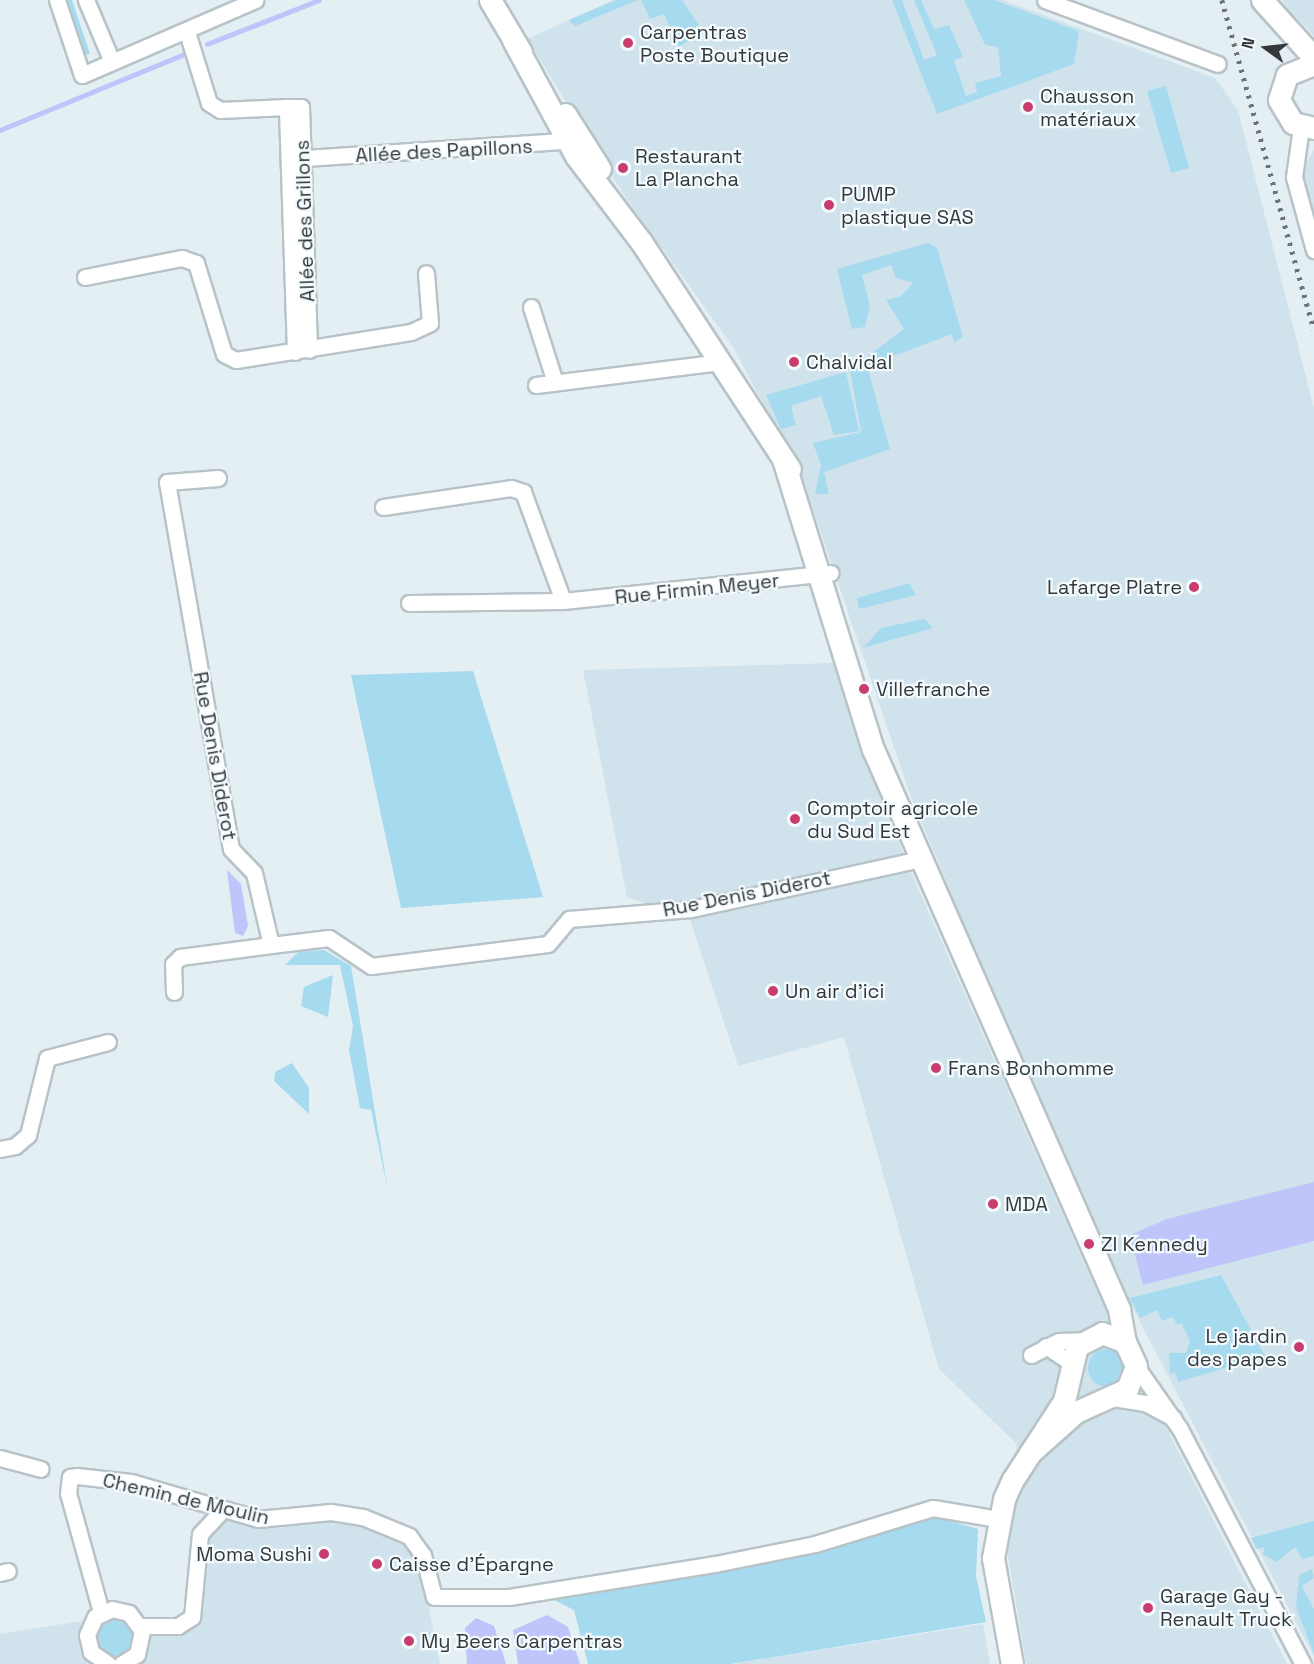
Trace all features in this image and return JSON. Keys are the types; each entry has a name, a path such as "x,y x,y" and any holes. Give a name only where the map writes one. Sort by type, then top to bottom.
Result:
{"street":[{"path":"57,0 82,75 187,32 255,0"},
{"path":"86,0 112,62"},
{"path":"490,0 575,141 783,459 825,574 862,718 921,859 1102,1273 1125,1342 1136,1366 1173,1418 1304,1664"},
{"path":"1045,0 1218,64"},
{"path":"1263,0 1314,58"},
{"path":"187,32 209,103 220,110 287,107"},
{"path":"1293,36 1304,67 1282,82 1279,100 1286,117 1308,128 1294,177 1314,250"},
{"name":"Allée des Grillons","path":"287,107 302,107 305,158 302,351 287,107"},
{"name":"Allée des Papillons","path":"305,158 575,141"},
{"path":"86,277 182,258 196,263 224,354 236,360 411,332 430,323 426,273"},
{"path":"531,307 555,382"},
{"path":"536,385 720,362"},
{"name":"Rue Denis Diderot","path":"218,478 167,482 191,635 231,849 254,873 271,945 329,938 371,966 548,944 569,919 691,909 921,859"},
{"path":"382,507 511,488 523,492 563,601"},
{"name":"Rue Firmin Meyer","path":"409,603 563,601 825,574"},
{"path":"174,992 173,964 180,957 271,945"},
{"path":"0,1149 15,1146 28,1135 47,1058 108,1042"},
{"path":"1012,1664 993,1558 998,1519 1030,1453 1064,1401 1071,1369 1106,1305 1102,1273"},
{"path":"1031,1355 1046,1346 1110,1334 1125,1342"},
{"path":"1046,1346 1071,1369 1080,1390 1109,1399 1145,1403 1173,1418"},
{"path":"1030,1453 1076,1412 1128,1389 1136,1366"},
{"path":"0,1458 41,1469"},
{"name":"Chemin de Moulin","path":"101,1612 68,1493 70,1477 131,1482 258,1519 331,1512 390,1527 409,1536 423,1555 434,1597 509,1597 704,1566 815,1544 933,1508 998,1519"},
{"path":"140,1626 178,1626 192,1617 200,1534 223,1509"},
{"path":"108,1664 95,1656 87,1641 91,1623 101,1612 124,1610 140,1626 140,1648 121,1664"}],"shaded area":[{"path":"63,0 72,0 90,54 81,55"},
{"path":"613,0 1003,0 1215,78 1238,110 1314,408 1314,1657 1125,1293 1032,1087 911,797 810,501 785,445 733,347 626,198 527,39"},
{"path":"616,0 638,0 575,26 569,20"},
{"path":"641,0 682,0 704,33 678,47 664,14 650,19"},
{"path":"892,0 902,0 924,60 937,55 914,0 921,0 934,29 949,25 963,57 954,60 966,96 977,92 975,83 1001,76 998,47 985,45 964,0 994,0 1079,31 1074,64 937,114"},
{"path":"1282,0 1314,0 1314,36 1287,8"},
{"path":"1166,86 1189,168 1171,173 1147,91"},
{"path":"1314,150 1314,232 1301,185 1302,168"},
{"path":"928,243 937,248 963,337 954,342 952,334 867,366 890,449 824,472 829,494 815,494 821,465 813,443 861,432 850,370 904,329 886,300 901,296 913,283 896,278 891,265 862,275 870,306 865,327 852,329 837,269"},
{"path":"846,372 859,431 834,435 821,396 791,406 796,425 781,429 766,395"},
{"path":"909,583 916,595 859,609 857,598"},
{"path":"924,619 933,628 863,648 881,628"},
{"path":"833,663 909,868 1099,1296 1287,1664 1026,1664 1007,1549 1017,1444 939,1369 844,1037 738,1066 690,919 627,897 583,670"},
{"path":"473,671 543,897 401,908 351,675"},
{"path":"227,870 241,884 248,926 243,936 235,933"},
{"path":"324,950 351,966 388,1191 371,1110 360,1108 349,1050 353,1026 340,965 285,965 298,952"},
{"path":"333,975 328,1017 301,1006 304,987"},
{"path":"292,1063 309,1088 309,1114 274,1081 275,1072"},
{"path":"1314,1182 1314,1241 1143,1285 1130,1235 1167,1219"},
{"path":"1221,1275 1265,1356 1178,1382 1175,1372 1170,1374 1169,1353 1186,1353 1190,1341 1181,1323 1177,1325 1173,1317 1162,1321 1157,1310 1140,1318 1130,1298"},
{"path":"1107,1349 1114,1350 1120,1355 1125,1361 1125,1375 1120,1381 1114,1386 1107,1387 1100,1386 1094,1381 1089,1375 1088,1368 1089,1361 1094,1355 1100,1350"},
{"path":"227,1518 278,1528 333,1518 370,1526 411,1545 419,1556 440,1664 0,1664 0,1634 94,1619 198,1625 205,1533"},
{"path":"940,1518 978,1529 976,1576 986,1622 731,1664 588,1664 574,1610 552,1599 808,1555 904,1523"},
{"path":"1314,1521 1314,1556 1302,1559 1295,1547 1277,1562 1263,1554 1265,1547 1256,1549 1251,1538"},
{"path":"1312,1569 1314,1578 1302,1586 1314,1609 1314,1654 1296,1607 1299,1575"},
{"path":"547,1615 568,1627 580,1664 518,1664 513,1630"},
{"path":"476,1618 494,1626 506,1664 467,1664 465,1628"},
{"path":"114,1619 122,1620 128,1625 133,1631 133,1647 128,1653 122,1658 114,1659 106,1658 100,1653 95,1647 94,1639 95,1631 100,1625 106,1620"},
{"path":"983,1624 990,1664 738,1664 739,1663"}],"waterway":[{"path":"207,44 319,0"},
{"path":"0,130 182,55"}],"railway":[{"path":"1222,0 1314,329"}],"place":[{"name":"Carpentras Poste Boutique","path":"628,43"},
{"name":"Chausson matériaux","path":"1028,107"},
{"name":"Restaurant La Plancha","path":"623,168"},
{"name":"PUMP plastique SAS","path":"829,205"},
{"name":"Chalvidal","path":"794,362"},
{"name":"Lafarge Platre","path":"1194,587"},
{"name":"Villefranche","path":"864,689"},
{"name":"Comptoir agricole du Sud Est","path":"795,819"},
{"name":"Un air d'ici","path":"773,991"},
{"name":"Frans Bonhomme","path":"936,1068"},
{"name":"MDA","path":"993,1204"},
{"name":"ZI Kennedy","path":"1089,1244"},
{"name":"Le jardin des papes","path":"1299,1347"},
{"name":"Moma Sushi","path":"324,1554"},
{"name":"Caisse d'Épargne","path":"377,1564"},
{"name":"Garage Gay - Renault Truck","path":"1148,1608"},
{"name":"My Beers Carpentras","path":"409,1641"}]}
